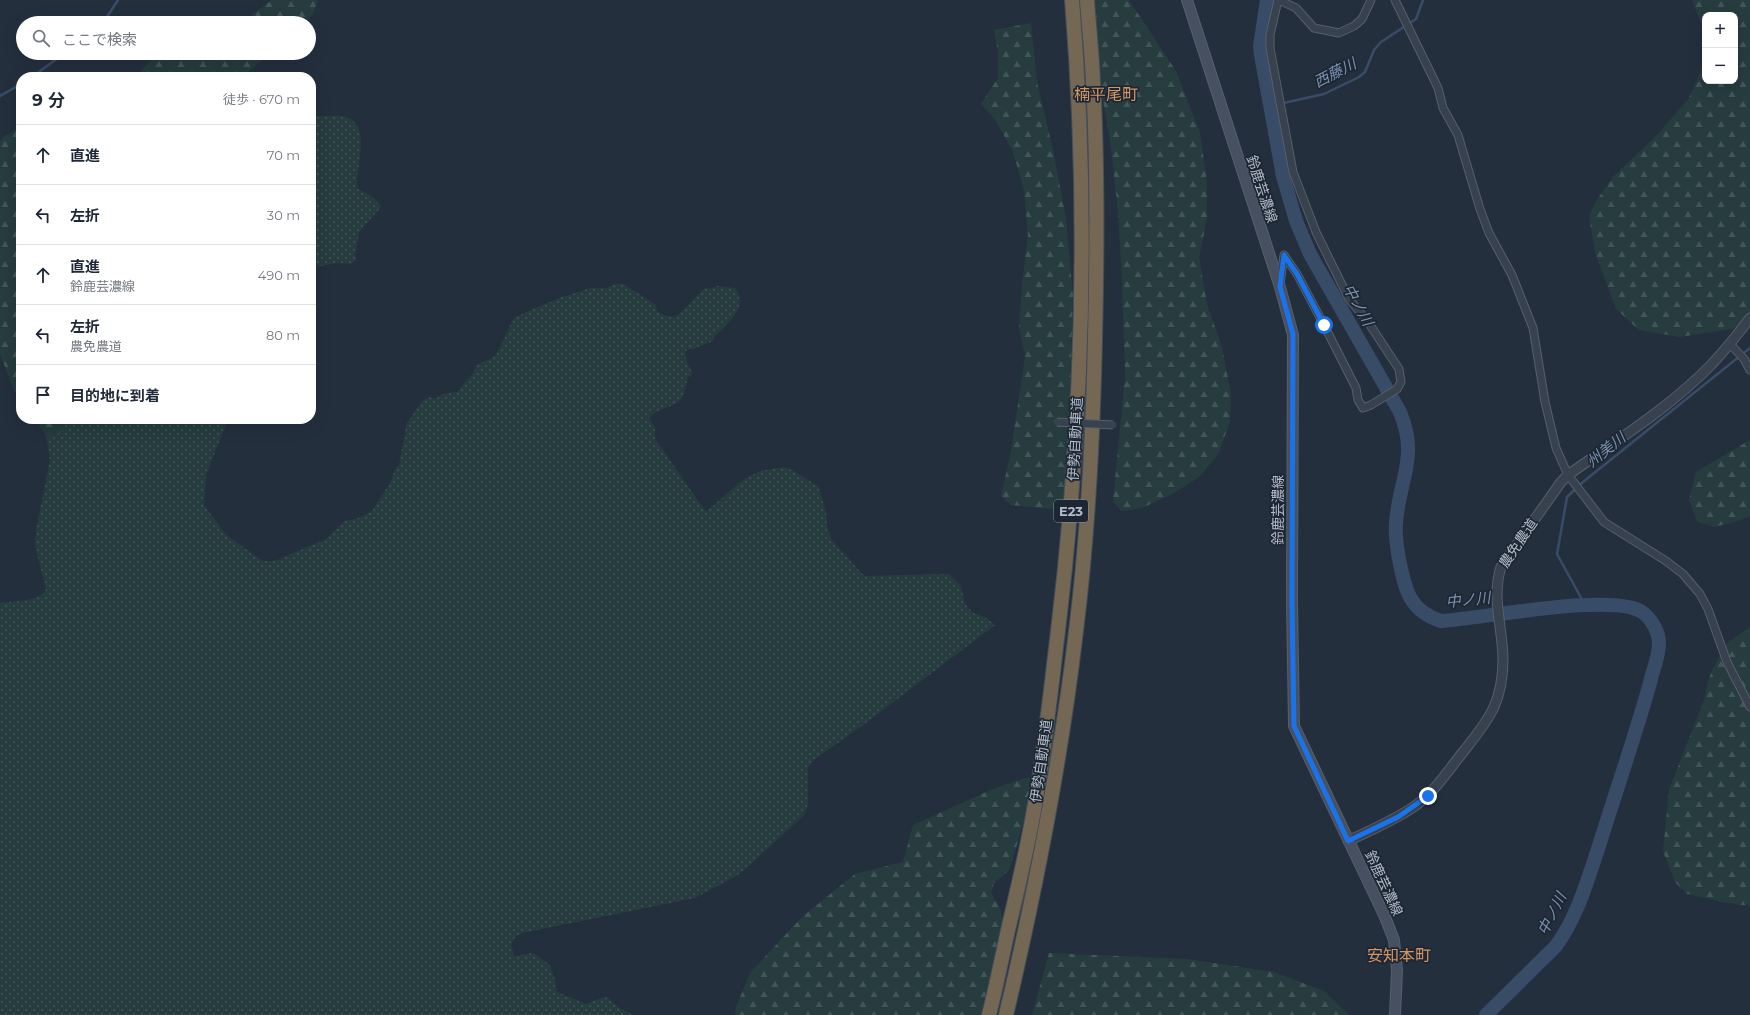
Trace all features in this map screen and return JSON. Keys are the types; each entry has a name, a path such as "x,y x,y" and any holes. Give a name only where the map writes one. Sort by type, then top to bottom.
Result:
{"highway":[{"name":"伊勢自動車道","path":"989,1015 1023,869 1035,804 1052,689 1071,516 1078,389 1082,263 1080,142 1072,0"},
{"name":"伊勢自動車道","path":"1006,1015 1038,872 1061,742 1076,631 1088,510 1094,390 1097,250 1093,81 1087,0"}],"main road":[{"name":"鈴鹿芸濃線","path":"1187,0 1280,287 1293,334 1292,602 1294,726 1385,917 1394,940 1397,970 1395,1015"}],"street":[{"path":"1280,287 1284,255 1297,274 1324,325 1356,388 1363,408 1371,405 1397,389 1401,382 1398,369 1368,322 1349,299 1316,232 1293,172 1270,48 1270,35 1278,0 1296,8 1314,28 1339,32 1354,26 1362,19 1371,0"},
{"path":"1395,0 1438,88 1443,108 1458,135 1480,209 1489,232 1512,275 1532,328 1545,402 1556,448 1571,478 1604,522 1666,561 1683,574 1700,594 1708,609 1727,662 1750,707"},
{"name":"農免農道","path":"1348,841 1398,817 1428,796 1439,784 1482,727 1494,707 1499,691 1503,660 1497,603 1497,578 1501,567 1561,482 1571,478 1668,402 1711,365 1730,344 1750,318"},
{"path":"1730,344 1744,359 1750,370"},
{"path":"1057,422 1113,425"}],"green space":[{"path":"272,0 318,0 311,16 250,16"},
{"path":"1093,0 1129,0 1176,71 1200,133 1207,182 1207,218 1199,258 1207,304 1222,347 1231,394 1230,421 1219,453 1199,477 1174,493 1142,508 1121,511 1113,501 1125,376 1118,210 1110,140 1100,85"},
{"path":"1692,0 1750,0 1750,326 1679,337 1639,330 1616,309 1595,253 1589,216 1596,201 1614,176 1658,134 1689,98 1702,68 1702,84 1738,84 1738,12 1702,12 1702,26"},
{"path":"1031,23 1037,82 1053,150 1066,218 1073,296 1067,484 1063,503 1054,509 1011,505 1001,496 1011,451 1025,356 1019,327 1028,234 1024,190 1013,152 996,121 981,104 998,78 998,52 994,30"},
{"path":"151,60 263,60 248,72 140,72"},
{"path":"316,116 345,117 353,121 358,128 361,137 361,148 357,188 374,198 381,207 359,232 355,256 357,260 350,264 337,263 316,267"},
{"path":"16,130 16,393 0,354 0,141 3,137"},
{"path":"622,283 656,305 657,312 672,317 680,313 706,288 710,289 717,286 735,288 739,295 740,302 735,315 714,337 713,341 693,349 687,349 686,358 692,372 691,376 688,377 681,399 674,405 656,412 649,419 655,427 655,439 706,512 744,479 760,471 783,467 792,470 819,487 831,539 864,576 949,574 961,586 965,604 972,612 988,619 995,625 859,728 815,759 808,767 808,804 804,815 749,866 736,876 695,898 522,933 516,936 511,944 514,956 533,953 549,964 554,976 557,992 586,1004 603,997 609,998 619,1008 633,1015 0,1015 0,603 33,599 43,593 46,589 35,545 36,530 50,460 43,424 226,424 206,475 204,505 226,535 263,561 275,561 326,539 345,521 356,519 372,511 390,483 396,467 399,465 407,423 422,401 430,397 435,399 443,394 457,392 474,372 476,366 496,355 514,318 562,297 591,288 606,288"},
{"path":"38,424 66,424 65,428 50,441"},
{"path":"1750,440 1750,516 1738,521 1714,527 1697,521 1689,500 1696,472"},
{"path":"1750,627 1750,906 1727,903 1687,894 1675,882 1663,851 1669,790 1704,700 1708,681 1713,668 1728,642"},
{"path":"1032,776 1026,813 1010,869 994,883 991,892 1000,909 1003,925 997,958 982,1015 735,1015 736,1007 750,973 802,917 855,874 903,862 913,825 995,788"},
{"path":"1049,953 1187,959 1274,972 1324,991 1349,1015 1032,1015"}],"waterway":[{"path":"108,16 118,0"},
{"name":"中ノ川","path":"1267,0 1260,46 1261,55 1283,176 1296,221 1310,254 1400,412 1405,428 1408,443 1408,456 1398,507 1396,532 1401,570 1410,598 1415,605 1430,617 1441,621 1546,608 1604,605 1627,607 1642,612 1654,626 1658,634 1658,655 1642,712 1590,874 1576,911 1556,946 1486,1015"},
{"name":"西藤川","path":"1270,106 1324,94 1359,77 1365,72 1374,50 1381,42 1416,19 1423,0"},
{"path":"39,72 55,60"},
{"path":"0,96 16,87"},
{"name":"州美川","path":"1585,605 1557,554 1567,497 1583,482 1750,348"}],"district":[{"name":"楠平尾町","path":"1106,94"},
{"name":"安知本町","path":"1399,955"}],"route":[{"path":"1324,325 1297,274 1284,255 1280,287 1293,334 1292,602 1294,726 1348,841 1398,817 1428,796"}]}
